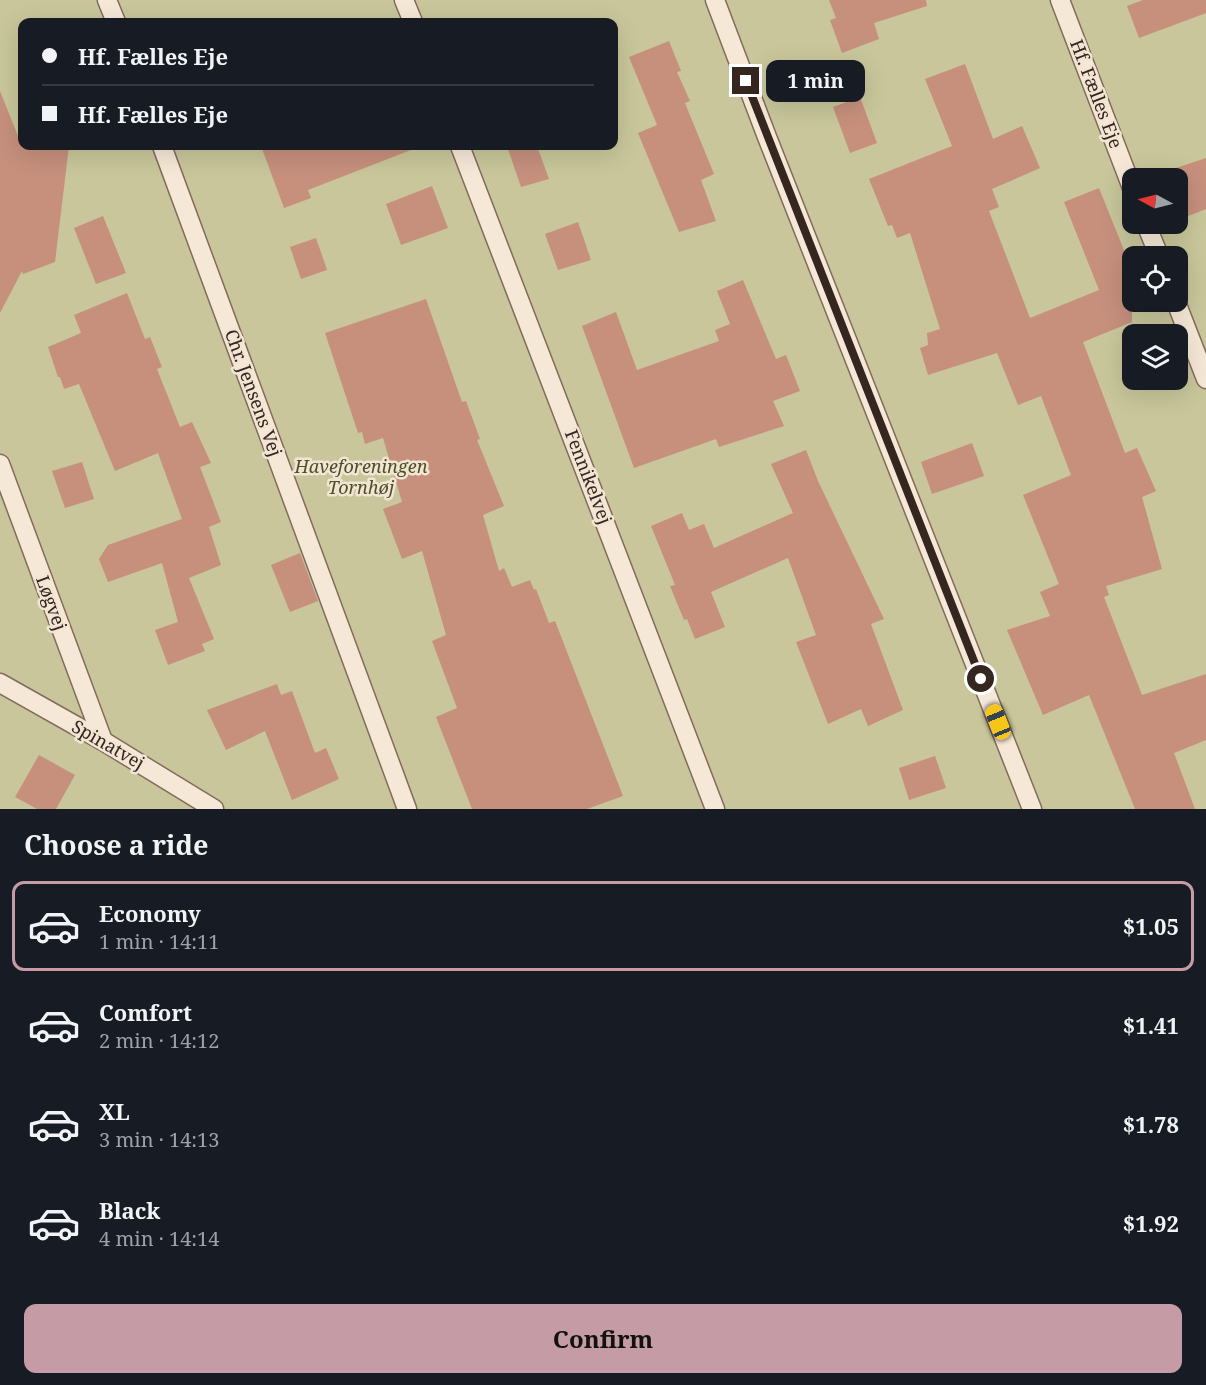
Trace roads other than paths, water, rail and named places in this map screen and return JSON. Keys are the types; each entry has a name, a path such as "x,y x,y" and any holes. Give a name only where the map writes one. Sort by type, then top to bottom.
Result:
{"lane":[{"path":"107,0 114,18"},
{"path":"404,0 411,18"},
{"path":"714,0 1032,809"},
{"name":"Hf. Fælles Eje","path":"1060,0 1124,168"},
{"name":"Chr. Jensens Vej","path":"163,150 407,809"},
{"name":"Fennikelvej","path":"462,150 715,809"},
{"path":"1180,312 1206,379"},
{"name":"Løgvej","path":"0,464 103,741"},
{"name":"Spinatvej","path":"0,683 103,741 214,809"}],"park label":[{"name":"Haveforeningen Tornhøj","path":"361,477"}]}
